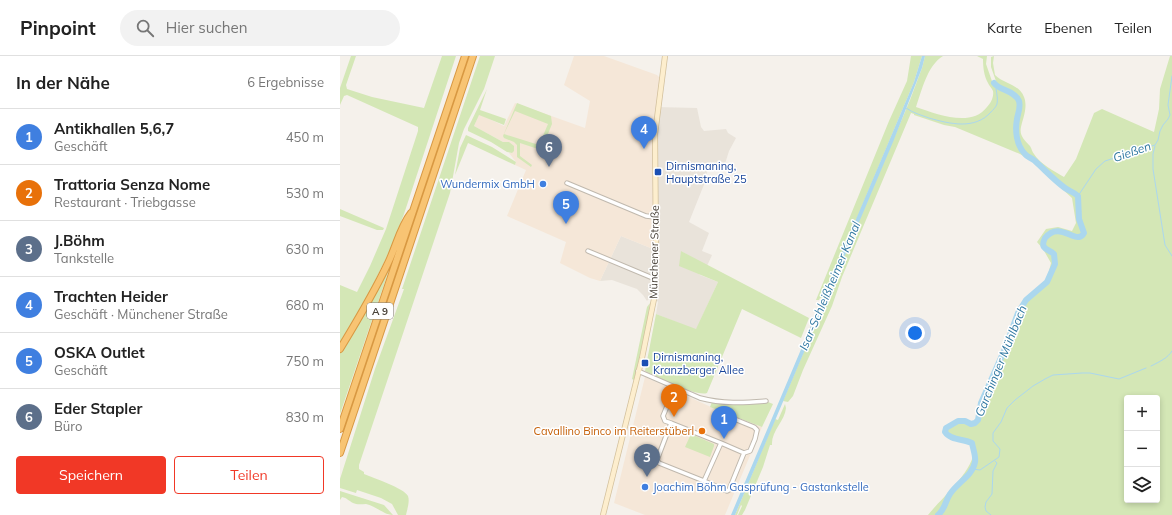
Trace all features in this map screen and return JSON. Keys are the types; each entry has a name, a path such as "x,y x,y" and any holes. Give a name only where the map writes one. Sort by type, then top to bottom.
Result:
{"highway":[{"name":"A 9","path":"340,429 465,56"},
{"name":"A 9","path":"340,454 473,56"},
{"path":"340,349 379,282 406,220 415,206"}],"main road":[{"name":"Münchener Straße","path":"603,515 651,317 654,279 655,134 665,56"}],"street":[{"path":"568,183 646,216 655,217"},
{"path":"588,251 654,279"},
{"path":"638,371 672,386 710,400 731,403 766,401"},
{"path":"672,386 672,394 663,416 665,421 744,453 750,451 757,430 754,427 732,418"},
{"path":"671,423 657,460 659,463 727,491 729,490 744,453"},
{"path":"704,481 721,443"}],"shaded area":[{"path":"574,56 604,56 657,75 663,81 659,108 656,107 653,137 653,249 621,236 600,281 590,278 560,263 566,242 507,216 526,170 515,165 516,162 509,153 512,153 509,142 503,142 474,126 479,114 504,126 515,103 585,128 590,101 564,85"},
{"path":"656,107 697,108 701,127 704,131 726,129 728,133 736,138 729,151 723,170 709,163 705,182 689,222 709,233 702,251 712,255 707,266 681,251 700,275 718,282 696,330 656,314 658,302 652,295 647,301 637,289 612,280 600,281 621,236 653,249 653,137"},
{"path":"645,377 722,412 762,427 725,515 645,515 614,503"}],"green space":[{"path":"351,56 356,56 346,85 347,89 372,97 424,108 442,56 456,56 404,214 391,248 367,297 340,342 340,285 357,292 386,229 418,131 418,127 347,95 344,96 340,105 340,88"},
{"path":"480,56 495,56 484,89 464,129 459,143 450,193 359,465 359,469 364,472 364,474 401,490 408,496 409,503 406,515 398,515 392,504 381,498 357,490 356,493 340,488 340,479 375,369 404,289 402,289"},
{"path":"911,56 922,56 914,82 823,299 820,298 819,300 816,300 889,121 907,81"},
{"path":"925,56 943,56 937,60 929,72 916,107 953,118 972,117 980,113 991,102 993,91 988,84 983,59 977,56 987,56 986,64 993,84 997,84 991,67 991,57 994,56 993,63 995,75 1019,89 1024,97 1025,109 1021,130 1023,138 1040,161 1064,177 1076,159 1094,113 1102,109 1154,132 1159,109 1160,89 1170,56 1172,56 1172,515 928,515 959,481 972,460 974,450 973,441 948,434 948,428 959,423 974,426 979,422 983,403 999,374 1011,327 1026,300 1046,283 1051,263 1037,242 1046,229 1058,227 1072,231 1076,223 1072,198 1033,162 1020,154 955,127 944,125 911,113 842,277 832,306 793,396 788,402 783,401 910,100"},
{"path":"487,89 480,110 506,119 504,125 479,115 474,126 503,142 509,142 514,146 514,151 512,153 507,152 491,142 468,131 468,128"},
{"path":"517,103 551,116 552,124 543,146 538,149 520,143 520,156 532,165 531,167 517,157 517,145 503,136","holes":["515,111 548,124 539,145 504,134"]},
{"path":"466,135 492,147 516,162 515,165 468,143 455,175 460,148"},
{"path":"340,209 384,228 383,230 377,230 340,216"},
{"path":"407,239 409,240 372,349 370,348"},
{"path":"681,251 809,318 801,338 742,309 707,393 694,392 667,382 645,371 656,314 696,329 718,282 679,266"},
{"path":"389,267 340,414 340,353 362,318"},
{"path":"650,303 646,329 634,380 632,379 647,307"},
{"path":"712,402 731,404 768,402 773,404 762,427 710,407"},
{"path":"785,404 785,413 774,435 772,445 770,445 763,467 745,510 742,515 738,515 742,506 741,505 737,515 735,515 775,419 778,420"},
{"path":"691,434 714,444 710,457 685,447"},
{"path":"340,491 384,505 393,515 386,514 370,505 355,504 344,497 340,500"}],"water":[{"name":"Isar-Schleißheimer Kanal","path":"922,56 925,56 922,68 893,142 735,515 731,515 914,82"}],"waterway":[{"name":"Gießen","path":"1078,196 1096,169 1105,161 1155,145 1160,131 1170,115 1168,105 1172,76"},
{"name":"Garchinger Mühlbach","path":"938,515 943,510 950,494 968,475 974,467 975,462 972,443 950,437 945,432 946,428 958,421 965,421 971,424 978,420 981,403 1004,351 1018,313 1026,300 1047,282 1055,264 1054,254 1043,246 1045,238 1056,231 1077,237 1084,233 1079,219 1078,196 1061,185 1022,150 1016,133 1016,123 1020,103 1017,97 994,83"},
{"path":"906,108 917,114 937,120 962,124 970,123 985,118 995,107 997,104 996,89"},
{"path":"1155,146 1153,154 1153,169 1165,245 1172,256"},
{"path":"1151,366 1166,358 1172,351"},
{"path":"972,469 980,470 999,457 1000,449 993,441 993,433 1001,422 1007,408 1033,386 1045,379 1053,375 1082,373 1090,373 1119,379 1146,368"},
{"path":"991,515 986,511 985,507 986,502 992,494 993,471 997,463 995,461"}],"place":[{"name":"Trachten Heider","path":"644,149"},
{"name":"Eder Stapler","path":"549,167"},
{"name":"Dirnismaning, Hauptstraße 25","path":"658,172"},
{"name":"Wundermix GmbH","path":"543,184"},
{"name":"OSKA Outlet","path":"566,224"},
{"name":"Dirnismaning, Kranzberger Allee","path":"645,363"},
{"name":"Trattoria Senza Nome","path":"674,417"},
{"name":"Cavallino Binco im Reiterstüberl","path":"702,431"},
{"name":"Antikhallen 5,6,7","path":"724,439"},
{"name":"J.Böhm","path":"647,477"},
{"name":"Joachim Böhm Gasprüfung - Gastankstelle","path":"645,487"}]}
